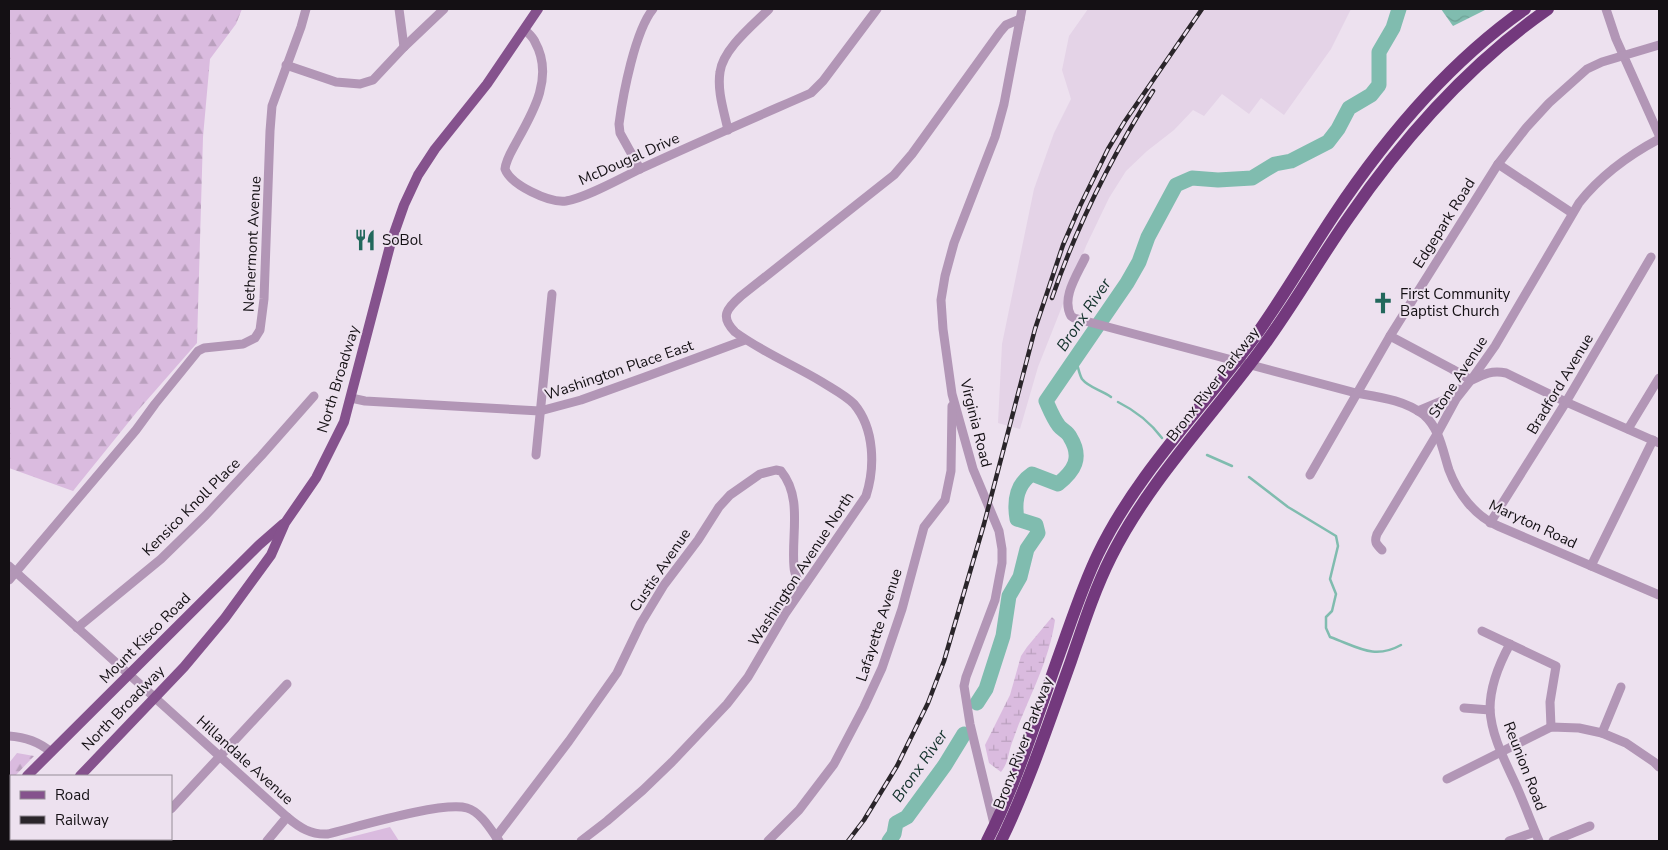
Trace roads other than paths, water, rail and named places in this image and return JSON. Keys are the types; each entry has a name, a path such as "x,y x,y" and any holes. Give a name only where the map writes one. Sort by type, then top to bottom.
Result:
{"highway":[{"name":"Bronx River Parkway","path":"987,841 1021,762 1080,596 1104,542 1126,504 1146,474 1236,361 1273,309 1341,204 1394,134 1428,95 1464,59 1525,9"},
{"name":"Bronx River Parkway","path":"1000,841 1034,765 1093,599 1113,553 1131,520 1155,484 1250,365 1292,305 1355,207 1413,132 1479,63 1512,35 1548,9"}],"main road":[{"name":"North Broadway","path":"81,775 184,667 225,618 271,555 285,523 316,478 344,422 391,242 404,204 418,175 435,149 487,84 538,9"},
{"name":"Mount Kisco Road","path":"28,775 259,545 285,523"}],"street":[{"name":"Nethermont Avenue","path":"9,580 12,569 136,430 198,351 204,348 243,344 254,338 260,330 264,299 274,99 306,9"},
{"path":"399,9 404,47"},
{"path":"286,65 336,82 360,84 373,80 444,9"},
{"path":"640,169 620,133 619,124 637,40 644,21 653,9"},
{"path":"728,130 720,93 719,80 722,64 738,40 769,9"},
{"name":"McDougal Drive","path":"525,30 535,41 541,65 542,82 534,109 505,165 506,172 524,188 559,201 574,199 810,93 823,81 877,9"},
{"name":"Virginia Road","path":"1000,841 994,826 970,724 964,686 995,600 1002,563 1002,549 999,531 972,469 952,394 941,300 954,243 995,137 1006,95 1022,9"},
{"path":"1606,9 1608,20 1659,135"},
{"name":"Washington Avenue North","path":"581,841 643,790 727,704 748,678 801,589 866,496 872,464 867,431 858,411 848,399 805,372 745,340 727,322 727,312 732,304 894,175 912,154 1000,32 1006,25 1020,19"},
{"name":"Edgepark Road","path":"1310,475 1390,336 1498,164 1526,128 1549,103 1587,69 1602,62 1659,45"},
{"name":"Stone Avenue","path":"1382,550 1376,544 1377,534 1456,399 1495,346 1572,213 1592,187 1607,173 1623,161 1659,140"},
{"path":"1498,164 1572,213"},
{"name":"Bradford Avenue","path":"1490,523 1566,402 1651,257"},
{"path":"1085,258 1070,291 1067,309 1074,318 1356,394 1394,400 1418,411 1448,398 1471,380 1488,372 1498,371 1656,442 1591,566"},
{"path":"536,455 552,294"},
{"path":"1390,336 1471,380"},
{"name":"Washington Place East","path":"351,398 365,401 540,412 599,393 745,340"},
{"path":"1628,429 1659,378"},
{"name":"Lafayette Avenue","path":"768,841 799,810 834,764 864,708 882,668 902,608 924,527 945,500 951,471 952,394"},
{"name":"Kensico Knoll Place","path":"77,628 161,559 187,534 261,456 314,396"},
{"name":"Maryton Road","path":"1418,411 1434,426 1458,490 1475,512 1490,523 1659,595"},
{"name":"Custis Avenue","path":"497,839 617,673 641,623 664,584 694,546 719,507 741,486 760,474 776,470 781,471 788,480 794,496 794,568 801,589"},
{"name":"Hillandale Avenue","path":"12,569 287,818 304,830 314,834 328,834 422,811 461,807 469,808 479,816 497,839"},
{"path":"1482,631 1556,666 1550,702 1551,726"},
{"name":"Reunion Road","path":"1510,644 1501,661 1496,677 1490,710 1494,731 1501,750 1539,841"},
{"path":"172,808 288,684"},
{"path":"1602,733 1622,687"},
{"path":"1464,708 1490,710"},
{"path":"1447,779 1551,726 1579,728 1602,733 1658,762"},
{"path":"9,736 40,743 51,752"},
{"path":"266,841 287,818"},
{"path":"1553,841 1590,826"},
{"path":"1508,841 1535,832"}],"water":[{"path":"1441,9 1487,9 1453,26"}],"waterway":[{"name":"Bronx River","path":"977,703 986,689 1003,636 1009,596 1020,577 1027,549 1038,533 1036,525 1017,519 1016,499 1020,488 1032,474 1058,484 1075,464 1076,451 1074,445 1069,435 1057,423 1046,401 1127,283 1139,262 1148,237 1176,185 1192,178 1218,180 1252,178 1275,164 1291,161 1328,142 1338,129 1349,108 1371,95 1379,85 1379,52 1393,28 1399,9"},
{"path":"1075,359 1082,379 1092,387 1111,397"},
{"path":"1118,402 1142,417 1162,438"},
{"path":"1207,455 1232,466"},
{"path":"1249,477 1288,507 1336,536 1338,546 1330,579 1336,594 1332,611 1326,617 1326,628 1330,637 1374,652 1401,645"},
{"name":"Bronx River","path":"889,841 894,834 896,823 907,817 945,765 964,734"}],"railway":[{"path":"848,841 864,820 897,766 928,703 944,661 984,524 1035,329 1063,245 1108,149 1202,9"},
{"path":"1052,298 1096,192 1123,140 1153,91"}],"place":[{"name":"SoBol","path":"365,240"},
{"name":"First Community Baptist Church","path":"1383,303"}]}
